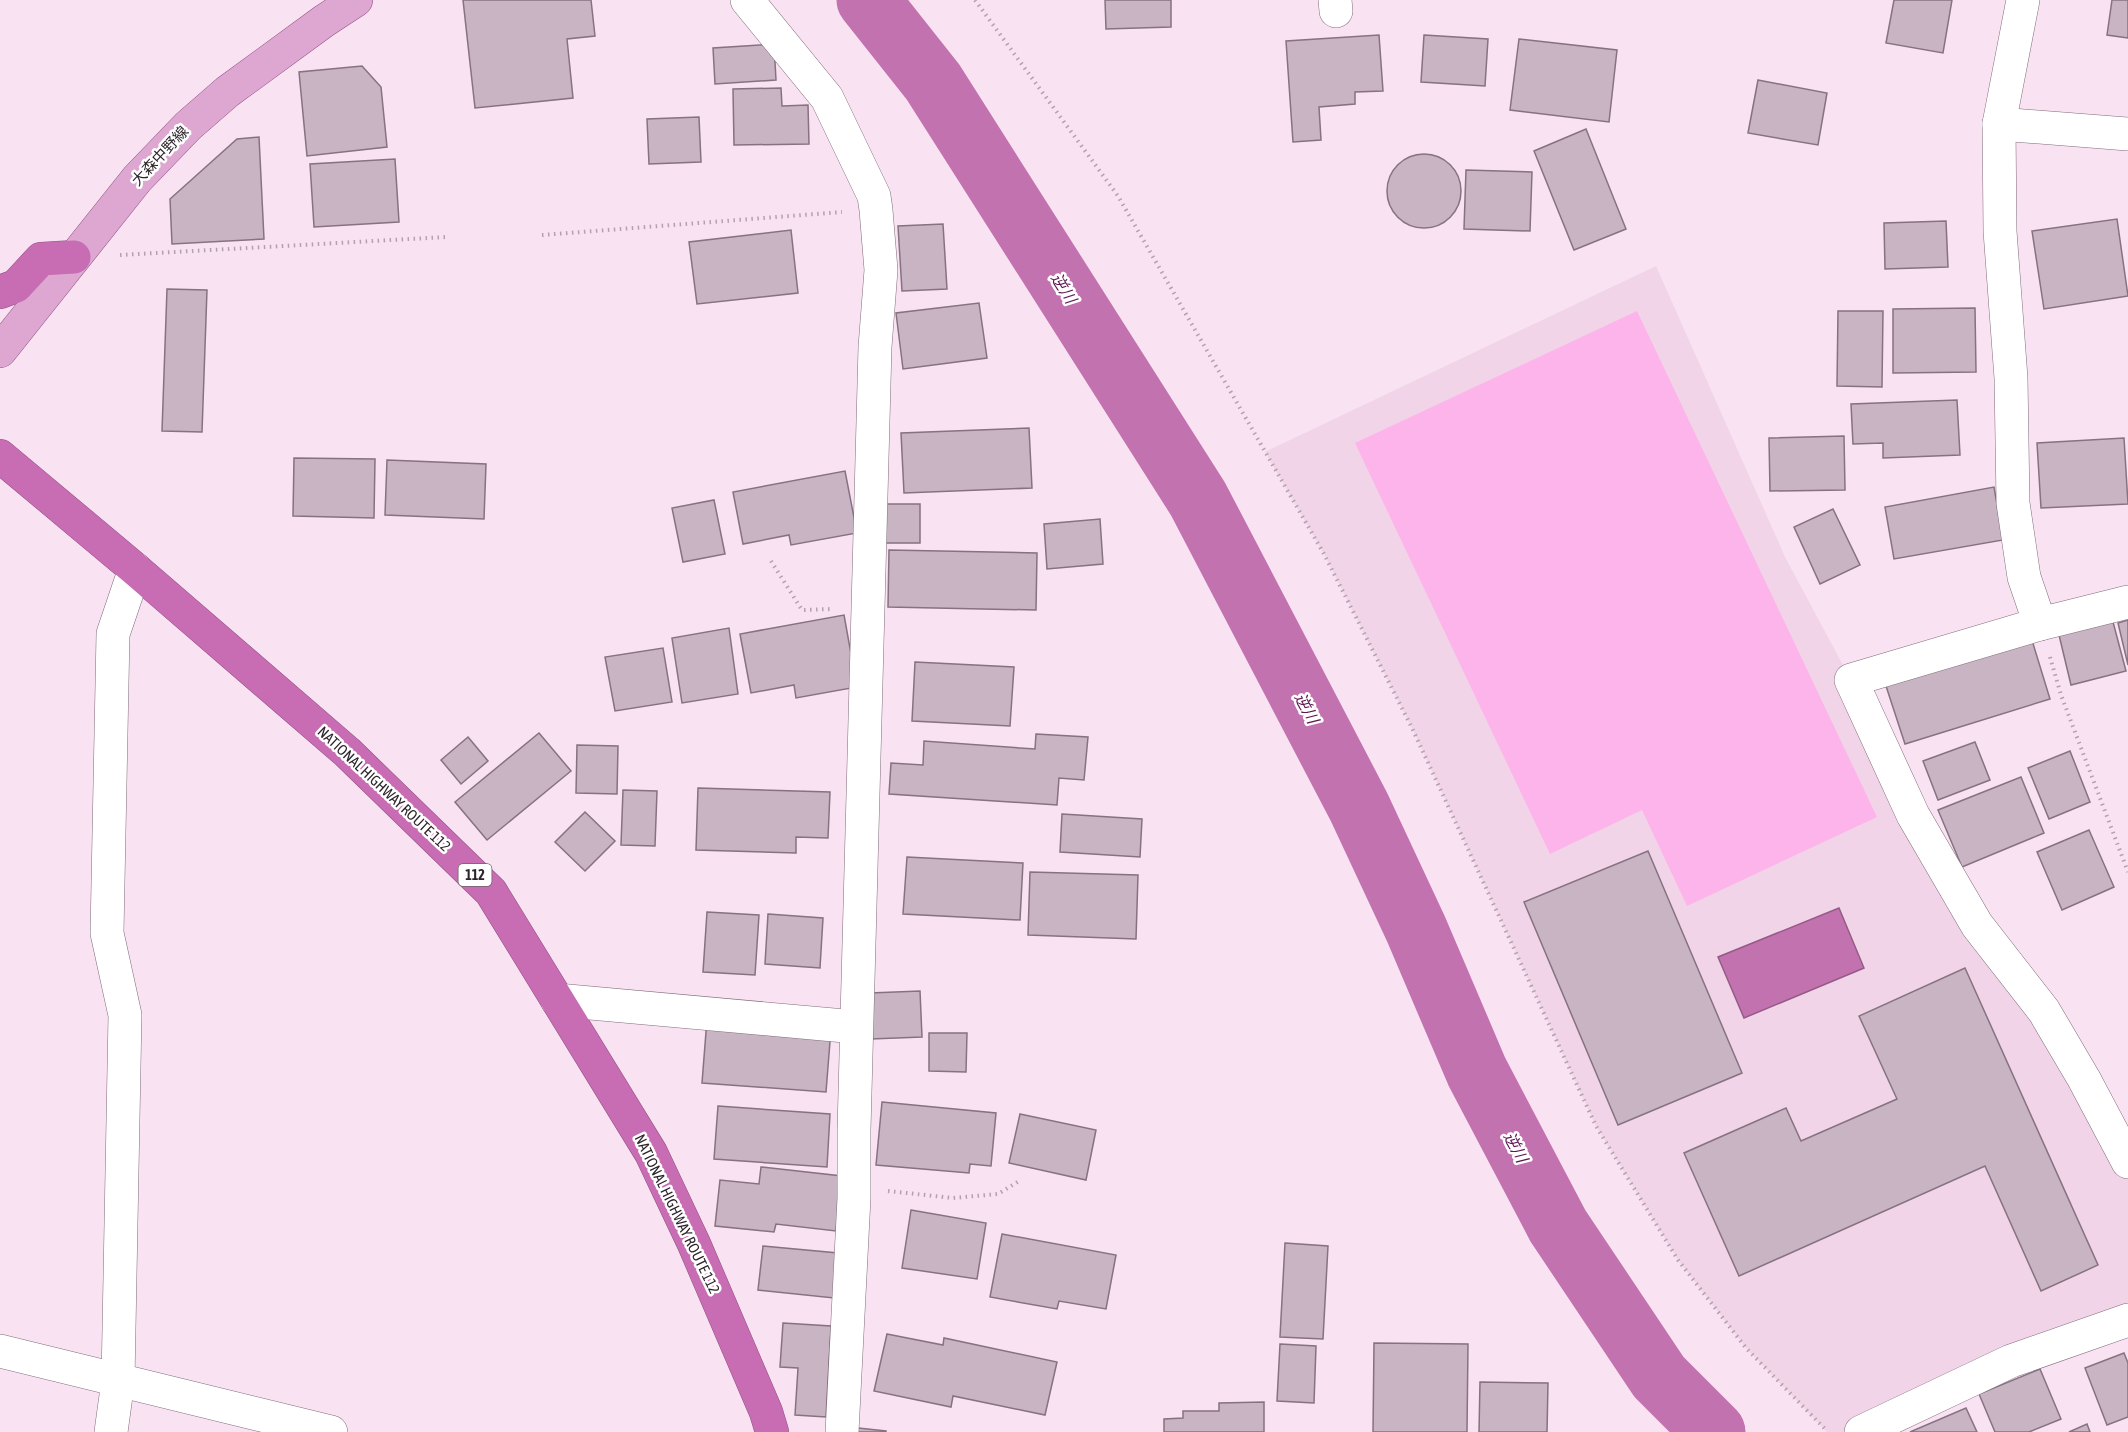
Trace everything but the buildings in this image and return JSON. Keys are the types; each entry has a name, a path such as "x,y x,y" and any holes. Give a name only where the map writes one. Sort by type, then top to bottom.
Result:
{"highway":[{"path":"0,292 16,286 41,259 74,258"},
{"name":"NATIONAL HIGHWAY ROUTE 112","path":"0,456 347,752 491,892 651,1153 694,1244 766,1412 772,1432"}],"main road":[{"name":"大森中野線","path":"0,351 137,178 188,126 237,85 356,0"}],"street":[{"path":"747,0 827,99 874,196 881,270 875,347 867,608 854,1188 842,1432"},
{"path":"2023,0 1999,124 2000,231 2012,378 2013,503 2024,577 2040,624"},
{"path":"1999,124 2128,134"},
{"path":"111,1432 118,1381 125,1015 108,933 112,646 113,634 135,569"},
{"path":"2128,602 2040,624 1851,680 1913,815 1977,925 2044,1011 2128,1161"},
{"path":"557,1000 856,1027"},
{"path":"1861,1432 2011,1361 2128,1320"},
{"path":"0,1351 331,1432"}],"path":[{"path":"975,0 1118,196 1324,554 1412,728 1596,1126 1678,1260 1746,1348 1827,1432"},
{"path":"542,235 876,210"},
{"path":"74,258 446,237"},
{"path":"771,561 802,610 867,608"},
{"path":"2040,624 2061,695 2128,872"},
{"path":"854,1188 953,1198 998,1194 1019,1181"}],"shaded area":[{"path":"1656,266 1786,559 1851,680 2128,1162 2128,1320 1861,1432 1827,1432 1746,1348 1678,1260 1596,1126 1412,728 1324,554 1265,452"},
{"path":"1637,311 1877,817 1687,906 1642,810 1550,854 1355,443"},
{"path":"1839,908 1864,968 1744,1018 1718,957"}],"waterway":[{"name":"逆川","path":"868,0 933,82 1198,499 1359,807 1416,929 1477,1072 1558,1226 1659,1377 1714,1432"}]}
